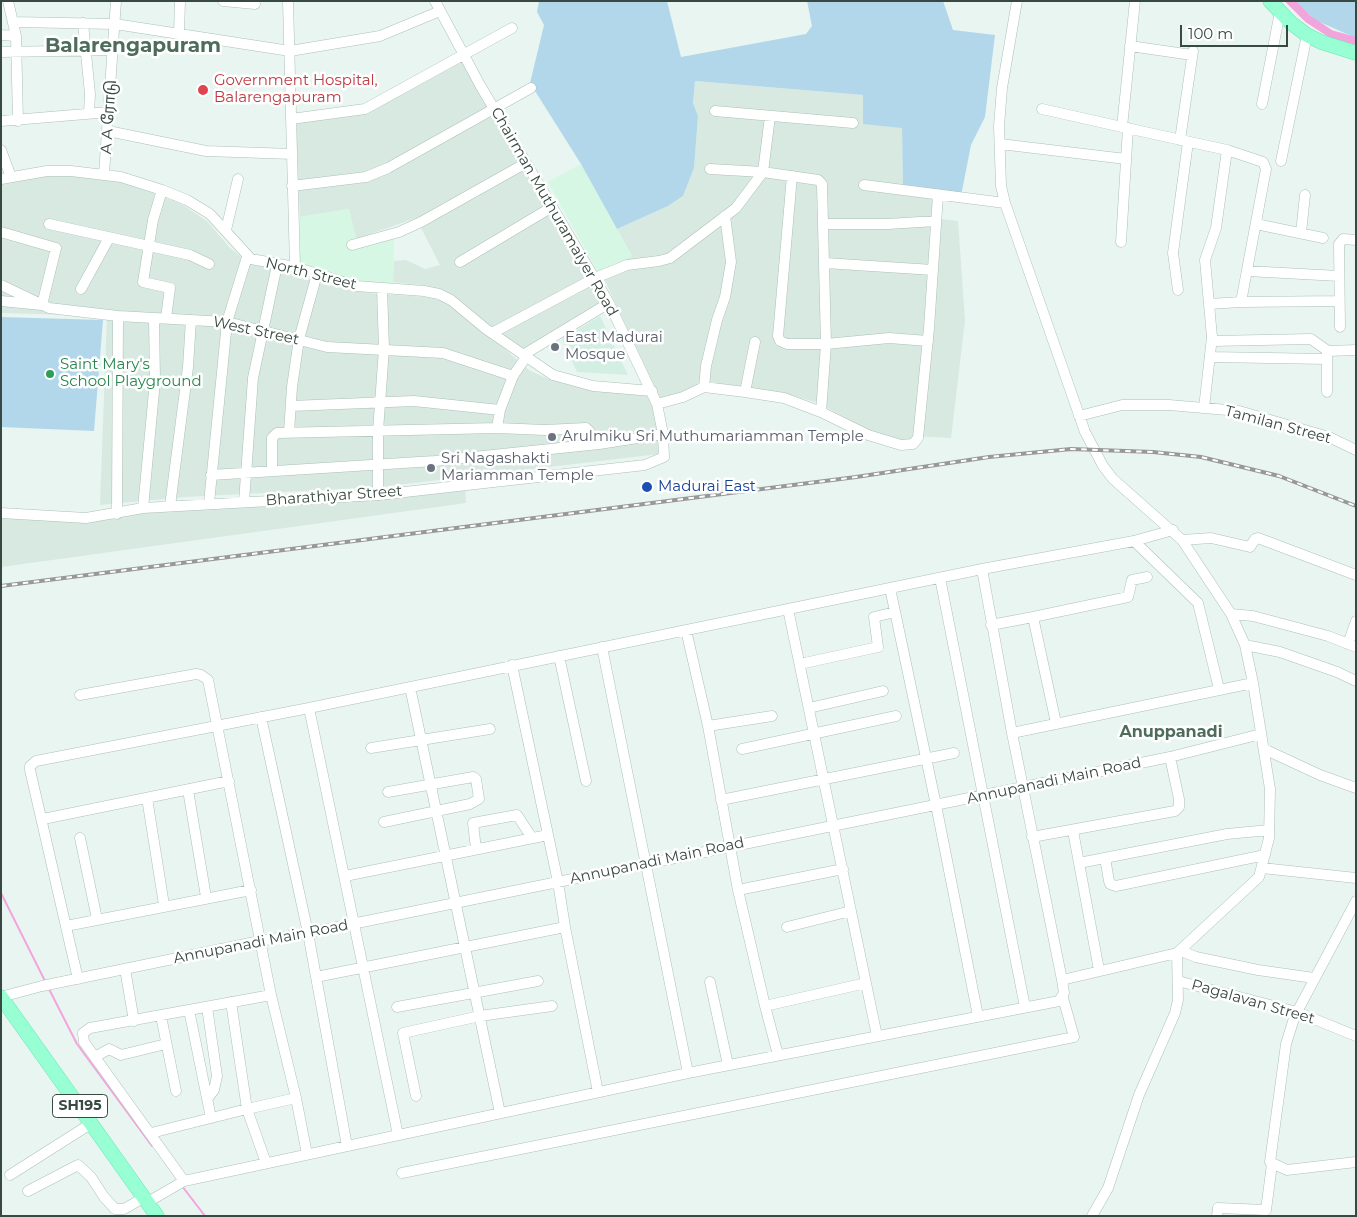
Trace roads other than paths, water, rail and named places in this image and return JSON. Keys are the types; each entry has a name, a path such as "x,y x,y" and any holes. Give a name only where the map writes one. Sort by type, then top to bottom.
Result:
{"main road":[{"path":"1275,6 1307,35 1321,42 1356,53"},
{"name":"SH195","path":"1,997 147,1199 157,1216"}],"street":[{"path":"8,1 16,36 18,121"},
{"name":"A A ரோடு","path":"104,174 110,112 116,1"},
{"path":"179,34 180,1"},
{"path":"223,1 255,4"},
{"path":"288,1 295,267"},
{"path":"1017,1 1002,88 1000,144 1001,186 1004,203 1085,432 1103,466 1114,479 1182,540 1231,614 1244,645 1253,683 1270,789 1269,830 1262,868 1254,883 1179,952 1175,1013 1139,1095 1108,1188 1092,1216"},
{"path":"1121,242 1126,159 1125,127 1135,1"},
{"path":"14,22 115,24 290,51 380,36 437,6"},
{"name":"Chairman Muthuramaiyer Road","path":"437,6 494,108 596,278 609,303 657,404 663,434 664,457"},
{"path":"1262,104 1275,6"},
{"path":"83,23 90,113"},
{"path":"291,119 365,109 512,28"},
{"path":"1,35 16,36"},
{"path":"1281,161 1307,35"},
{"path":"1130,46 1192,53 1173,253 1178,290"},
{"path":"1,52 113,50"},
{"path":"292,186 366,177 388,168 531,88"},
{"path":"1042,109 1226,150 1265,163 1266,169 1241,302"},
{"path":"715,111 853,123"},
{"path":"1,121 110,112"},
{"path":"492,333 596,278 627,264 670,258 736,208 763,172 770,116"},
{"path":"108,131 206,151 292,154"},
{"path":"1000,144 1126,159"},
{"path":"1,150 6,178"},
{"path":"1204,408 1212,341 1205,260 1218,218 1226,150"},
{"path":"352,245 399,232 421,222 526,163"},
{"path":"710,169 763,172 818,180 822,184 826,344 821,412"},
{"name":"North Street","path":"6,178 47,171 104,174 162,190 187,200 210,214 226,230 247,257 277,265 295,267 343,283 439,294 451,300 492,333 545,371 593,386 652,392"},
{"path":"792,176 778,336 780,341 787,344 826,344 889,338 928,341"},
{"path":"226,230 238,179"},
{"path":"864,185 1004,203"},
{"path":"162,190 148,245 143,282 170,288 166,318"},
{"path":"657,404 683,397 704,387 784,398 821,412 868,435 901,445 914,444 918,438 928,341 938,195"},
{"path":"1300,233 1304,195"},
{"path":"460,262 552,207"},
{"path":"704,387 706,366 716,320 725,297 731,262 725,216"},
{"path":"824,224 888,224 936,221"},
{"path":"49,224 190,255 209,264"},
{"path":"1256,224 1323,238"},
{"path":"1,232 56,248 42,305 1,301"},
{"path":"81,289 110,238"},
{"path":"1340,327 1340,241 1356,240"},
{"path":"209,503 227,322 247,257"},
{"path":"825,264 933,270"},
{"path":"244,502 253,378 277,265"},
{"path":"1247,271 1339,276"},
{"path":"289,432 299,339 317,274"},
{"name":"West Street","path":"1,285 49,308 118,316 227,322 328,346 443,354 513,376"},
{"path":"378,495 378,431 384,349 382,288"},
{"path":"1209,304 1339,301"},
{"path":"496,428 500,410 513,376 525,356 609,303"},
{"path":"117,514 118,316"},
{"path":"143,508 155,381 154,318"},
{"path":"170,506 191,320"},
{"path":"1212,341 1311,339 1327,355 1327,392"},
{"path":"745,392 755,342"},
{"path":"1210,357 1327,355 1356,350"},
{"path":"291,406 381,401 445,403 500,410"},
{"name":"Tamilan Street","path":"1079,416 1122,405 1204,408 1238,412 1328,437 1356,450"},
{"path":"272,472 273,435 276,433 586,428 590,432 592,445"},
{"path":"211,475 378,466 592,445 663,434"},
{"name":"Bharathiyar Street","path":"1,513 86,518 143,508 378,495 645,465 664,457"},
{"path":"78,979 43,819 30,770 30,766 36,761 309,708 982,569 1134,541 1173,530"},
{"path":"1182,540 1211,538 1250,547 1255,539 1258,538 1356,575"},
{"path":"1134,541 1198,602 1219,690"},
{"path":"402,1173 1074,1038 1062,998 1062,980 1032,837 982,569"},
{"path":"991,625 1125,598 1129,595 1132,580 1147,577"},
{"path":"940,578 956,669 984,795 1025,1007"},
{"path":"890,588 927,759 978,1016"},
{"path":"788,609 878,1036"},
{"path":"800,664 878,647 874,618 895,612"},
{"path":"1231,614 1281,623 1328,636 1352,646 1356,621"},
{"path":"1033,617 1056,723"},
{"path":"686,630 708,726 738,890 778,1056"},
{"path":"1244,645 1280,652 1337,672 1356,681"},
{"path":"602,647 688,1073"},
{"path":"559,656 586,782"},
{"path":"512,666 558,882 565,927 598,1092"},
{"path":"80,696 201,675 208,680 271,995 296,1098 307,1154"},
{"path":"1012,732 1253,683"},
{"path":"410,686 500,1113"},
{"path":"809,708 883,691"},
{"path":"309,708 346,876 398,1135"},
{"path":"708,726 772,716"},
{"path":"742,749 814,732 896,716"},
{"path":"261,717 308,934 347,1146"},
{"path":"372,748 490,729"},
{"name":"Annupanadi Main Road","path":"1,997 47,985 260,941 308,934 834,824 1170,757 1261,734"},
{"path":"1264,749 1320,775 1356,788"},
{"path":"721,800 954,753"},
{"path":"1032,837 1073,831 1175,810 1179,806 1179,799 1170,757"},
{"path":"384,822 470,804 479,799 476,779 473,777 388,792"},
{"path":"43,819 229,781"},
{"path":"188,790 206,897"},
{"path":"147,798 164,905"},
{"path":"470,804 476,849"},
{"path":"473,823 517,815 532,838"},
{"path":"1079,863 1227,834 1269,830"},
{"path":"1073,831 1099,970"},
{"path":"346,876 548,835"},
{"path":"80,838 97,919"},
{"path":"1105,858 1110,884 1116,886 1265,855"},
{"path":"1262,868 1356,878"},
{"path":"738,890 843,869"},
{"path":"66,926 164,905 251,890"},
{"path":"1216,1216 1218,1208 1266,1210 1272,1164 1270,1159 1286,1044 1297,1012 1314,978 1353,913 1356,901"},
{"path":"787,927 851,911"},
{"path":"316,977 565,927"},
{"path":"1062,980 1179,952 1258,970 1314,978"},
{"path":"125,970 134,1021"},
{"path":"398,1007 538,981"},
{"name":"Pagalavan Street","path":"1178,981 1297,1012 1356,1036"},
{"path":"710,982 728,1065"},
{"path":"765,1006 866,983"},
{"path":"181,1182 151,1133 82,1038 86,1030 271,995"},
{"path":"28,1191 78,1165 91,1177 104,1198 115,1209 124,1209 181,1182 688,1073 1059,1001 1062,998"},
{"path":"231,1002 248,1109 266,1163"},
{"path":"207,1006 217,1084 207,1099"},
{"path":"416,1096 403,1033 480,1016 552,1006"},
{"path":"189,1010 211,1118"},
{"path":"160,1016 176,1091"},
{"path":"95,1058 109,1049 122,1055 166,1044"},
{"path":"151,1133 296,1098"},
{"path":"10,1175 92,1123"},
{"path":"1272,1164 1287,1170 1356,1162"}],"waterway":[{"path":"1290,1 1308,19 1331,34 1356,41"},
{"path":"1,893 45,981"},
{"path":"49,989 77,1044 152,1146"},
{"path":"182,1186 205,1216"}],"railway":[{"path":"1,586 856,477 989,457 1071,449 1153,452 1201,457 1279,476 1356,506"}],"place":[{"name":"Government Hospital, Balarengapuram","path":"203,90"},
{"name":"East Madurai Mosque","path":"555,347"},
{"name":"Saint Mary's School Playground","path":"50,374"},
{"name":"Arulmiku Sri Muthumariamman Temple","path":"552,437"},
{"name":"Sri Nagashakti Mariamman Temple","path":"431,468"},
{"name":"Madurai East","path":"647,487"}],"district":[{"name":"Balarengapuram","path":"133,46"},
{"name":"Anuppanadi","path":"1171,732"}]}
